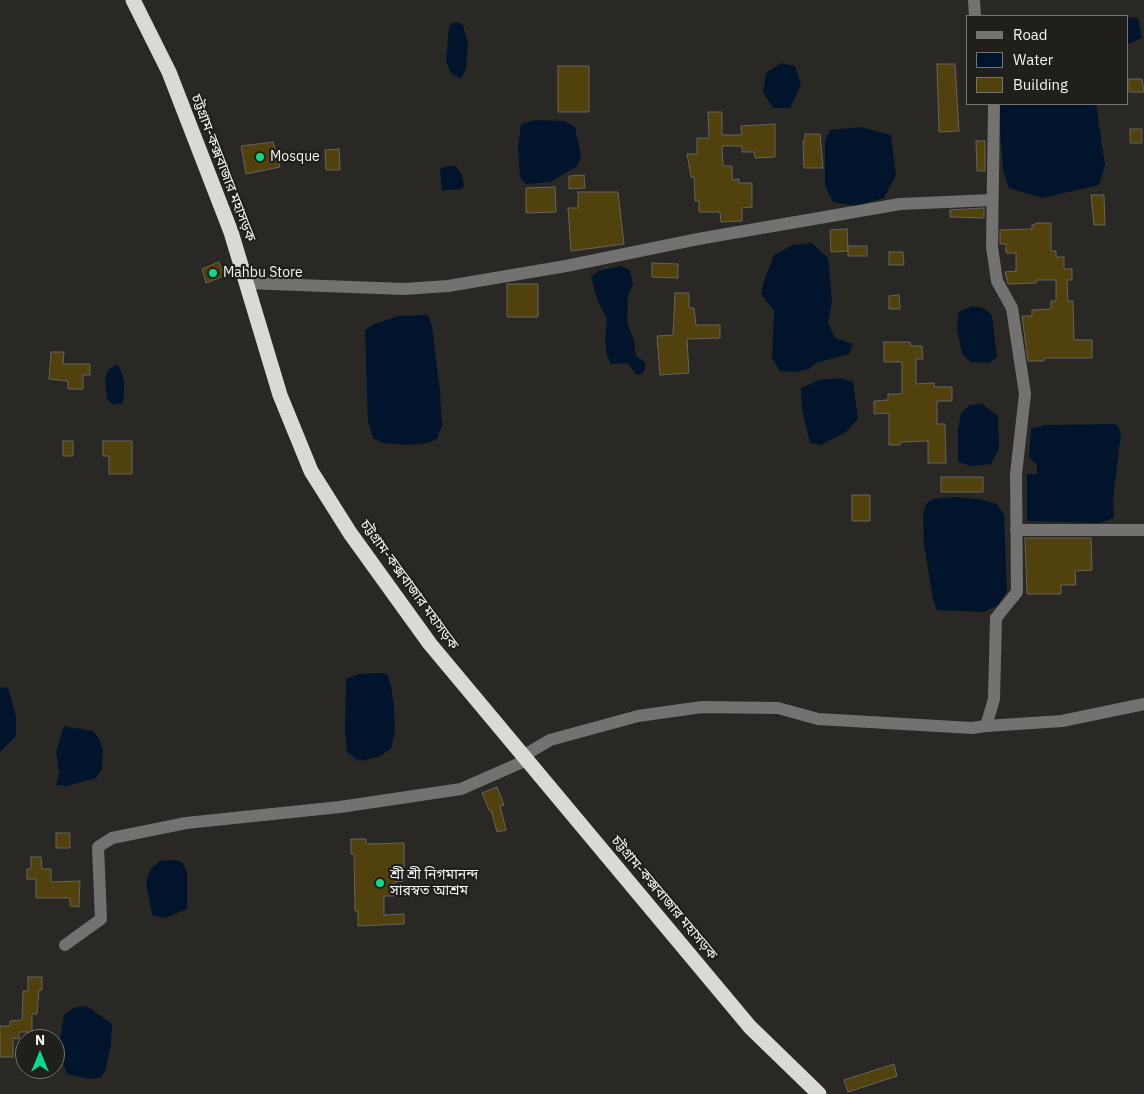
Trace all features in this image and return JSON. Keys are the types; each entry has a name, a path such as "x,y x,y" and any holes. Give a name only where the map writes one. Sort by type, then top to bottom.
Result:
{"highway":[{"name":"চট্টগ্রাম-কক্সবাজার মহাসড়ক","path":"133,0 169,72 231,232 280,395 311,471 350,533 430,644 750,1027 819,1094"}],"street":[{"path":"974,0 975,15"},
{"path":"986,726 994,699 996,618 1017,592 1016,474 1025,394 1012,308 996,281 992,248 994,105"},
{"path":"246,283 404,289 448,286 566,266 698,239 900,204 992,200"},
{"path":"1016,530 1144,530"},
{"path":"65,945 100,919 98,847 112,838 186,824 340,807 461,789 525,758 550,740 638,716 702,707 778,708 818,719 972,728 1062,721 1144,704"}],"water":[{"path":"1129,17 1138,18 1142,38 1129,44"},
{"path":"457,22 463,25 468,43 466,69 461,79 451,73 446,61 449,27 452,23"},
{"path":"781,63 795,66 801,85 790,108 773,108 763,92 766,73"},
{"path":"998,105 1096,105 1105,165 1099,185 1042,198 1009,188 1003,170"},
{"path":"536,120 565,121 575,127 581,157 576,167 550,182 526,184 520,178 518,146 521,124"},
{"path":"860,127 891,135 896,176 884,198 855,206 833,202 825,186 825,141 830,130"},
{"path":"456,166 462,175 464,186 461,189 442,191 440,168"},
{"path":"812,243 828,258 832,301 828,323 835,338 853,344 849,354 816,363 809,369 795,372 780,371 772,358 774,311 761,294 764,281 774,255 793,245"},
{"path":"621,266 630,270 633,285 628,295 627,322 634,341 636,356 645,362 645,369 642,374 637,375 627,363 611,364 607,356 605,340 607,319 598,302 591,277 598,271"},
{"path":"972,306 983,308 992,315 997,357 989,363 971,362 962,354 957,328 959,312"},
{"path":"428,315 432,327 442,425 437,439 428,443 406,445 383,443 373,438 368,421 365,330 374,324 399,316"},
{"path":"118,364 124,380 123,403 113,405 107,399 105,379 109,369"},
{"path":"840,378 853,382 858,419 846,432 821,445 810,443 802,409 801,388 819,380"},
{"path":"982,404 998,416 999,449 991,464 971,466 958,462 958,430 961,413 970,405"},
{"path":"1116,424 1121,432 1113,500 1114,518 1100,523 1027,521 1027,474 1037,474 1037,464 1029,458 1031,429 1044,425"},
{"path":"955,497 979,499 997,504 1004,515 1007,591 998,605 984,612 937,610 933,600 924,544 923,515 926,504 933,499"},
{"path":"359,674 387,674 391,685 394,706 395,731 391,749 378,757 359,761 347,752 345,731 346,679"},
{"path":"0,687 8,688 16,716 16,736 0,752"},
{"path":"64,726 93,731 98,737 103,749 102,769 96,778 67,786 56,785 59,773 56,752"},
{"path":"174,860 182,862 187,871 187,909 165,918 152,915 146,882 151,869 160,861"},
{"path":"87,1006 112,1024 111,1044 105,1072 100,1078 89,1079 67,1074 65,1069 65,1029 62,1029 64,1015 73,1008"}],"building":[{"path":"937,64 955,64 959,131 939,132"},
{"path":"558,66 589,66 589,112 558,112"},
{"path":"1129,79 1142,79 1144,92 1129,92"},
{"path":"708,112 722,112 722,135 742,135 741,126 775,124 775,157 755,158 754,152 742,152 742,146 722,146 723,166 732,166 732,180 739,179 739,183 752,183 752,207 742,208 742,221 721,222 720,212 699,212 699,201 695,201 694,177 691,177 687,154 697,154 697,138 709,138"},
{"path":"1130,129 1142,129 1142,143 1130,143"},
{"path":"805,134 820,134 823,168 804,168 803,141 805,141"},
{"path":"976,141 985,141 985,171 977,171"},
{"name":"Mosque","path":"273,142 280,167 246,174 241,146"},
{"path":"339,149 340,170 326,170 325,150"},
{"path":"584,175 585,188 569,189 569,176"},
{"path":"555,187 556,212 526,213 526,188"},
{"path":"578,192 618,192 624,244 571,251 568,208 578,208"},
{"path":"1091,195 1104,195 1105,225 1094,225"},
{"path":"984,208 984,218 950,217 950,210"},
{"path":"1051,223 1051,251 1056,251 1056,257 1064,257 1064,269 1072,269 1072,280 1067,280 1068,301 1073,301 1074,340 1092,340 1092,358 1044,358 1044,361 1028,361 1022,316 1032,316 1032,310 1051,309 1051,301 1056,301 1056,280 1036,280 1036,283 1008,284 1005,272 1016,271 1016,253 1006,253 1006,244 1000,244 1000,230 1032,229 1032,225"},
{"path":"847,229 848,251 831,252 830,230"},
{"path":"848,246 867,246 867,256 848,256"},
{"path":"889,252 903,252 904,265 889,265"},
{"name":"Mahbu Store","path":"219,262 224,276 206,283 202,269"},
{"path":"652,263 678,264 678,278 652,277"},
{"path":"507,284 538,284 538,317 507,317"},
{"path":"675,293 689,293 689,308 694,308 696,325 720,325 720,338 687,339 689,373 660,375 657,336 673,335"},
{"path":"899,295 900,309 889,309 889,296"},
{"path":"884,342 910,342 911,346 922,346 923,359 916,359 916,384 934,383 934,387 952,387 952,401 937,401 937,424 945,424 946,463 928,463 928,441 900,442 900,445 889,445 889,413 874,414 874,401 888,400 888,394 902,394 902,362 884,362"},
{"path":"51,352 64,352 63,364 90,364 90,375 83,375 83,389 68,389 68,381 49,379"},
{"path":"63,441 73,441 73,456 63,456"},
{"path":"103,441 132,441 132,474 109,474 109,456 103,456"},
{"path":"941,477 983,477 983,492 941,492"},
{"path":"852,495 870,495 870,521 852,521"},
{"path":"1025,538 1091,538 1092,570 1075,571 1076,585 1061,585 1061,594 1027,594"},
{"path":"497,787 504,805 500,806 506,830 497,832 491,810 489,810 482,793"},
{"path":"56,833 70,833 70,848 56,848"},
{"path":"351,839 366,839 366,844 404,843 404,881 395,882 395,896 384,896 384,915 404,914 404,924 358,926 358,911 355,911 354,854 351,854"},
{"path":"31,857 41,857 42,869 51,869 51,882 80,881 79,907 70,906 70,898 36,898 36,879 27,879 27,869 31,869"},
{"path":"28,977 42,977 42,990 39,990 37,1014 32,1014 32,1029 15,1029 13,1057 0,1057 0,1026 10,1026 10,1021 22,1020 23,991 28,991"},
{"path":"894,1064 897,1076 848,1092 844,1080"}],"place":[{"name":"Mosque","path":"260,157"},
{"name":"Mahbu Store","path":"213,273"},
{"name":"শ্রী শ্রী নিগমানন্দ সারস্বত আশ্রম","path":"380,883"}]}
